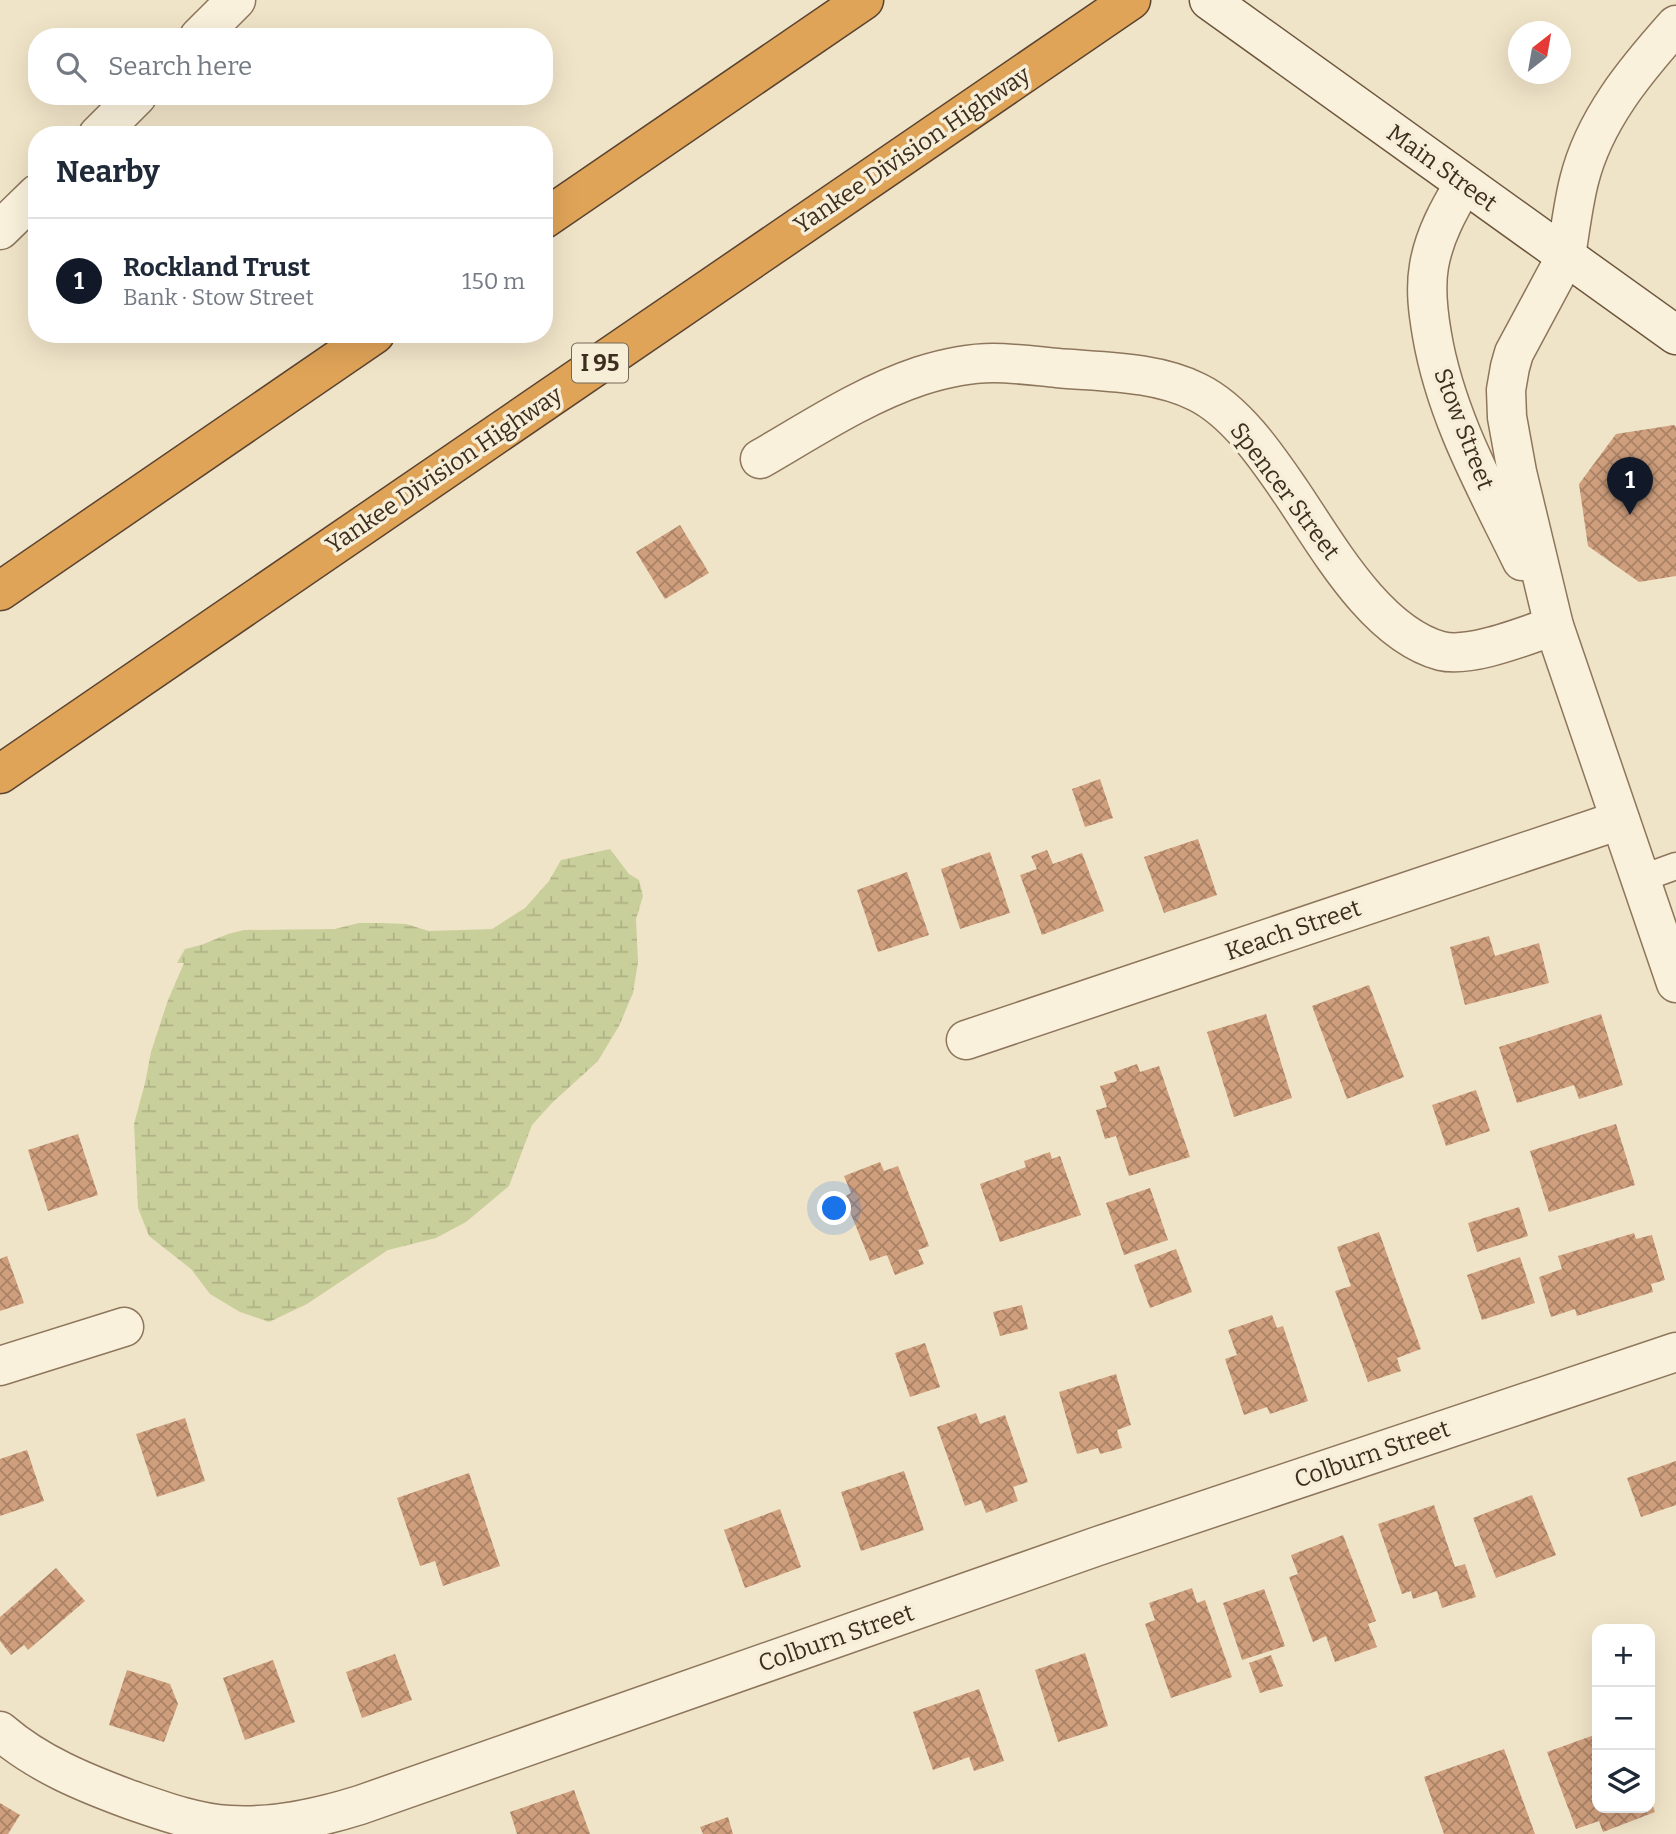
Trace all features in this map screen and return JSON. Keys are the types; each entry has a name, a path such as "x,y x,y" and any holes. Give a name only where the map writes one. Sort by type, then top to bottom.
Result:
{"highway":[{"path":"553,213 864,0"},
{"name":"Yankee Division Highway","path":"0,774 1131,0"},
{"path":"0,591 363,343"}],"street":[{"path":"208,28 236,0"},
{"name":"Main Street","path":"1209,0 1676,335"},
{"name":"Stow Street","path":"1676,25 1637,70 1593,140 1579,181 1566,256 1514,353 1506,390 1507,417 1517,472 1553,626 1676,983"},
{"path":"107,126 128,105"},
{"name":"Stow Street","path":"1464,184 1447,212 1429,266 1427,294 1436,358 1463,441 1553,626"},
{"path":"0,230 28,203"},
{"name":"Spencer Street","path":"760,459 843,411 895,386 922,375 953,368 992,363 1116,373 1155,379 1198,392 1241,427 1290,491 1357,587 1373,607 1405,635 1444,652 1464,651 1486,648 1553,626"},
{"name":"Keach Street","path":"967,1040 1620,820"},
{"path":"0,1366 124,1327"},
{"name":"Colburn Street","path":"0,1731 33,1755 92,1785 157,1809 194,1819 228,1825 261,1825 327,1816 1098,1546 1676,1352"}],"lane":[{"path":"1640,879 1676,866"}],"green space":[{"path":"610,849 629,874 639,880 643,896 636,919 638,962 633,993 619,1026 598,1061 532,1125 509,1186 466,1222 436,1238 388,1250 307,1304 269,1322 240,1312 210,1294 191,1269 149,1236 138,1208 134,1124 151,1052 168,1000 184,963 177,963 185,949 244,930 335,929 359,923 406,924 429,931 492,929 525,908 549,881 561,860"}],"building":[{"path":"1674,425 1676,576 1639,582 1588,546 1579,484 1616,434"},
{"path":"680,525 709,573 665,599 636,552"},
{"path":"1100,779 1113,818 1085,827 1072,789"},
{"path":"1198,839 1217,895 1164,913 1144,857"},
{"path":"1047,850 1053,864 1082,853 1104,911 1042,935 1020,875 1037,869 1031,856"},
{"path":"990,852 1010,913 960,929 941,869"},
{"path":"907,872 929,935 878,952 857,890"},
{"path":"1489,936 1495,956 1539,943 1549,983 1465,1005 1450,947"},
{"path":"1369,985 1404,1077 1347,1099 1312,1006"},
{"path":"1266,1014 1292,1098 1234,1117 1207,1032"},
{"path":"1601,1014 1623,1085 1579,1099 1574,1085 1517,1103 1499,1047"},
{"path":"1137,1064 1140,1072 1159,1066 1190,1157 1129,1176 1116,1136 1105,1139 1096,1110 1107,1107 1100,1086 1117,1081 1114,1072"},
{"path":"1476,1090 1490,1131 1446,1146 1432,1105"},
{"path":"1616,1124 1635,1185 1549,1212 1530,1151"},
{"path":"78,1134 98,1195 48,1211 28,1150"},
{"path":"1050,1152 1052,1159 1060,1156 1081,1215 1000,1242 980,1184 1026,1167 1024,1161"},
{"path":"880,1162 884,1171 898,1166 929,1246 918,1250 924,1264 895,1275 887,1255 870,1261 844,1197 851,1193 844,1176"},
{"path":"1150,1188 1168,1240 1124,1255 1106,1203"},
{"path":"1519,1207 1528,1236 1477,1252 1468,1223"},
{"path":"1379,1232 1421,1349 1397,1358 1401,1371 1368,1382 1335,1291 1351,1286 1337,1247"},
{"path":"1634,1233 1636,1239 1652,1235 1665,1280 1651,1284 1653,1292 1577,1316 1575,1309 1551,1317 1539,1277 1562,1269 1558,1256"},
{"path":"1176,1249 1192,1292 1150,1308 1134,1265"},
{"path":"7,1256 24,1303 0,1311 0,1259"},
{"path":"1520,1257 1535,1303 1482,1320 1467,1275"},
{"path":"1022,1305 1028,1329 1000,1336 993,1312"},
{"path":"1272,1315 1277,1328 1283,1326 1308,1401 1270,1414 1267,1407 1244,1415 1225,1359 1237,1355 1228,1330"},
{"path":"925,1343 940,1387 910,1397 895,1353"},
{"path":"1116,1374 1131,1425 1117,1430 1122,1448 1100,1454 1098,1448 1077,1454 1059,1392"},
{"path":"976,1413 980,1424 1005,1415 1028,1482 1013,1487 1018,1501 986,1513 981,1500 965,1506 937,1427"},
{"path":"185,1418 205,1481 157,1497 136,1434"},
{"path":"27,1450 44,1501 0,1516 0,1459"},
{"path":"1676,1461 1676,1505 1641,1517 1627,1478"},
{"path":"904,1471 924,1530 861,1551 841,1492"},
{"path":"469,1473 500,1566 443,1586 435,1561 420,1566 397,1498"},
{"path":"1532,1495 1556,1555 1496,1578 1473,1518"},
{"path":"1434,1505 1455,1567 1465,1564 1476,1597 1442,1608 1437,1591 1413,1599 1411,1591 1402,1594 1378,1524"},
{"path":"780,1509 801,1567 745,1588 724,1530"},
{"path":"1343,1535 1376,1621 1368,1624 1377,1647 1335,1662 1326,1636 1313,1642 1289,1577 1298,1574 1291,1555"},
{"path":"56,1568 85,1601 28,1650 24,1645 11,1655 0,1641 0,1617"},
{"path":"1192,1588 1197,1603 1205,1600 1232,1677 1171,1698 1145,1624 1155,1620 1149,1603"},
{"path":"1264,1589 1285,1646 1242,1660 1223,1603"},
{"path":"1085,1653 1108,1726 1058,1742 1035,1670"},
{"path":"395,1654 412,1700 362,1718 346,1672"},
{"path":"1271,1655 1283,1686 1260,1693 1249,1663"},
{"path":"273,1660 295,1722 245,1740 223,1678"},
{"path":"127,1670 170,1684 178,1704 164,1742 109,1725"},
{"path":"979,1689 1004,1761 974,1771 969,1757 933,1770 913,1712"},
{"path":"1592,1736 1592,1813 1652,1813 1603,1832 1599,1821 1576,1829 1547,1752"},
{"path":"1504,1749 1535,1834 1444,1834 1424,1777"},
{"path":"574,1790 590,1834 517,1834 510,1812"},
{"path":"0,1803 20,1815 8,1834 0,1834"},
{"path":"728,1817 733,1834 703,1834 700,1827"}],"place":[{"name":"Rockland Trust","path":"1630,515"}]}
